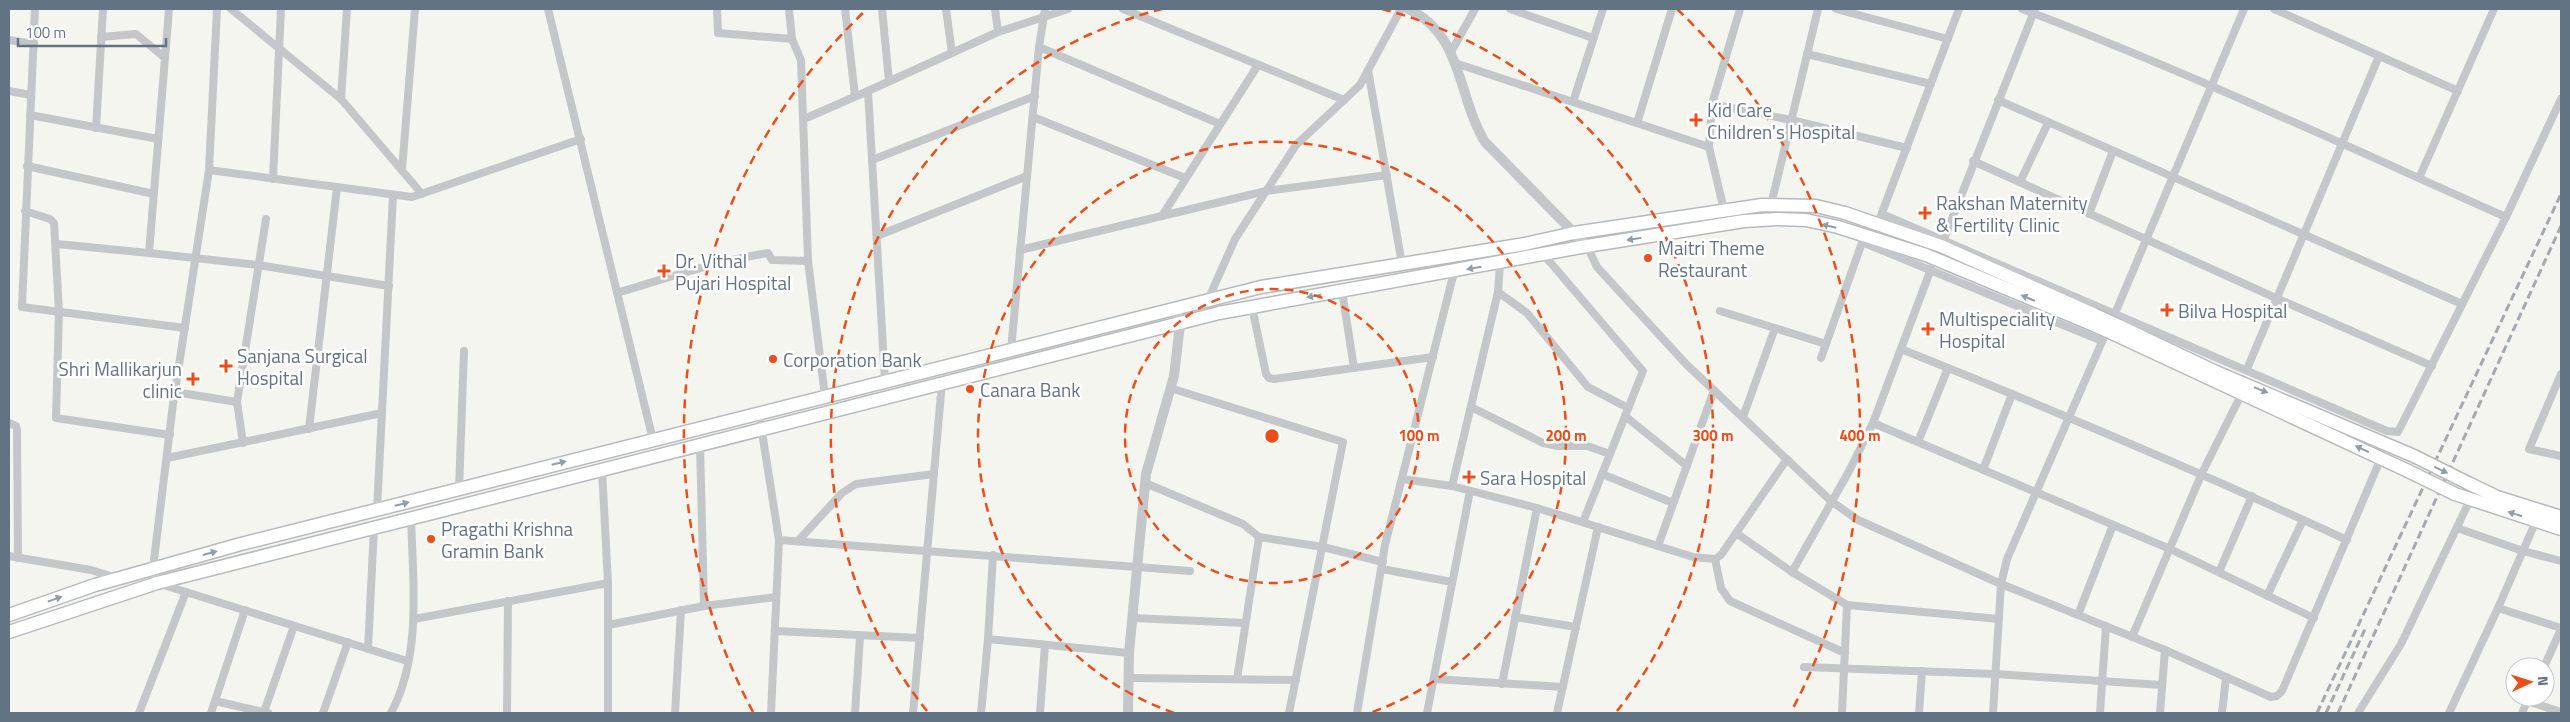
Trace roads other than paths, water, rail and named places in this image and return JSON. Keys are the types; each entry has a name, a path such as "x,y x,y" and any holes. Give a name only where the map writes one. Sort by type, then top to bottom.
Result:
{"main road":[{"path":"9,615 153,568 825,396 1261,287 1525,244 1574,233 1771,204 1816,206 1880,219 1941,246 2116,330 2414,456 2497,496 2561,517"},
{"path":"9,632 157,583 763,427 1180,324 1252,307 1500,264 1587,246 1744,222 1777,219 1806,220 1863,239 1926,256 2091,319"},
{"path":"2116,330 2242,393 2456,494 2561,529"}],"street":[{"path":"35,9 22,307 185,328"},
{"path":"96,128 103,9"},
{"path":"149,253 169,9"},
{"path":"217,9 209,170 175,392 153,568 157,583 407,661"},
{"path":"230,9 341,99 422,194"},
{"path":"274,179 281,9"},
{"path":"341,99 348,9"},
{"path":"402,170 415,9"},
{"path":"548,9 653,440"},
{"path":"716,9 718,33 792,39"},
{"path":"789,9 792,39 801,60 808,261 825,396"},
{"path":"845,9 855,96"},
{"path":"882,9 889,81"},
{"path":"946,9 952,53"},
{"path":"995,9 998,32"},
{"path":"804,119 1045,12 1068,9"},
{"path":"1123,9 1344,100"},
{"path":"1208,300 1235,239 1296,145 1360,86 1401,9"},
{"path":"1408,9 1420,14 1441,34 1455,62 1474,125 1485,142 1587,246 1597,267 1686,364 1831,501 1858,520 2001,584 2165,650 2271,697 2277,696 2282,691 2382,458"},
{"path":"1451,52 1475,9"},
{"path":"1510,9 1593,38"},
{"path":"1535,18 1538,9"},
{"path":"1573,102 1602,9"},
{"path":"1637,123 1672,9"},
{"path":"1724,210 1709,147 1712,104 1740,9"},
{"path":"1771,204 1818,9"},
{"path":"1836,9 1948,39"},
{"path":"1959,9 1880,219 1944,239 2392,432 2398,432 2401,428 2506,217 2561,99"},
{"path":"2022,9 2034,11 2211,86 2506,217"},
{"path":"1993,713 2001,584 2007,560 2115,313 2244,9"},
{"path":"2274,9 2458,91"},
{"path":"2419,178 2494,9"},
{"path":"1944,239 1973,161 2034,11"},
{"path":"1011,350 1039,47 1045,12"},
{"path":"102,37 136,34 164,58"},
{"path":"9,40 34,44"},
{"path":"1039,47 1220,124"},
{"path":"1808,54 1931,84"},
{"path":"2247,369 2379,56"},
{"path":"1455,62 1709,147"},
{"path":"1162,216 1258,65"},
{"path":"1368,70 1402,264"},
{"path":"868,91 885,381"},
{"path":"9,92 31,95"},
{"path":"872,160 1035,96"},
{"path":"1998,100 2462,304"},
{"path":"1712,104 1792,120 1906,148"},
{"path":"30,116 158,140"},
{"path":"1033,117 1185,178"},
{"path":"2020,182 2048,123"},
{"path":"209,170 412,197 581,140"},
{"path":"2089,214 2113,152"},
{"path":"1973,161 2278,299 2432,366"},
{"path":"28,166 154,194"},
{"path":"877,236 1027,176"},
{"path":"1020,250 1266,191 1387,176"},
{"path":"308,429 337,187"},
{"path":"377,510 394,195"},
{"path":"25,211 50,219 54,223 58,312 56,418 170,435"},
{"path":"243,443 236,402 266,219"},
{"path":"1821,358 1863,239 2102,341"},
{"path":"56,244 258,265 389,286"},
{"path":"617,293 768,253 772,260 808,261"},
{"path":"1544,255 1643,372 1583,522"},
{"path":"1452,486 1498,292 1500,264"},
{"path":"1792,572 1873,423 1932,269"},
{"path":"1357,713 1382,565 1454,272"},
{"path":"1342,291 1354,368"},
{"path":"1498,292 1527,312 1588,387 1627,412 1687,466"},
{"path":"1252,307 1266,374 1269,378 1274,379 1433,357"},
{"path":"1128,713 1129,653 1145,483 1170,388 1180,324 1176,308"},
{"path":"1720,311 1826,344"},
{"path":"1743,417 1775,328"},
{"path":"1900,349 2070,417 2202,473 2347,540"},
{"path":"459,489 464,351"},
{"path":"1918,442 1948,368"},
{"path":"2561,374 2559,387 2529,449 2561,456"},
{"path":"913,713 942,382"},
{"path":"1170,388 1343,442 1289,713"},
{"path":"1658,546 1714,390"},
{"path":"175,392 236,402"},
{"path":"2132,637 2202,473 2242,393"},
{"path":"1983,470 2012,394"},
{"path":"1471,407 1543,443 1558,446 1587,446 1610,454"},
{"path":"167,458 382,413"},
{"path":"759,413 763,427 779,540 771,713"},
{"path":"9,423 16,426 17,430 18,558"},
{"path":"1873,423 2170,549 2314,618"},
{"path":"700,444 704,606"},
{"path":"1402,479 1452,486 1536,508 1693,557 1716,559 1721,555 1786,459"},
{"path":"602,469 608,583 608,713"},
{"path":"798,541 842,493 856,484 934,474"},
{"path":"1602,474 1673,503"},
{"path":"1145,483 1243,524 1259,537 1323,547 1382,565 1452,582"},
{"path":"1427,713 1470,491"},
{"path":"2219,572 2252,496"},
{"path":"2358,713 2401,644 2470,500"},
{"path":"1502,684 1536,508"},
{"path":"391,713 403,691 414,619 411,518"},
{"path":"2268,596 2303,520"},
{"path":"2449,713 2536,521"},
{"path":"2078,615 2113,524"},
{"path":"1557,713 1598,527"},
{"path":"368,649 374,528"},
{"path":"2457,528 2523,551 2561,561"},
{"path":"1736,533 1792,572 1847,605 1998,618"},
{"path":"1237,679 1259,537"},
{"path":"779,540 1190,571"},
{"path":"981,713 993,555"},
{"path":"9,556 91,570 118,578"},
{"path":"1716,559 1721,588 1730,601 1845,653"},
{"path":"414,619 608,583"},
{"path":"139,713 186,592"},
{"path":"608,625 704,606 776,597"},
{"path":"507,713 508,602"},
{"path":"1842,713 1847,605"},
{"path":"2498,608 2561,629 2548,657"},
{"path":"210,713 245,610"},
{"path":"675,713 681,610"},
{"path":"1515,617 1576,627"},
{"path":"1132,618 1246,623"},
{"path":"215,701 266,713 294,626"},
{"path":"2100,713 2106,626"},
{"path":"775,631 920,638"},
{"path":"854,713 860,636"},
{"path":"988,639 1129,653"},
{"path":"323,713 348,642"},
{"path":"1040,713 1045,645"},
{"path":"2160,713 2165,650"},
{"path":"1804,667 1995,674 2162,685"},
{"path":"1920,713 1922,671"},
{"path":"2222,713 2226,677"},
{"path":"1128,678 1296,680"},
{"path":"1434,679 1563,687"},
{"path":"2548,707 2561,712"}],"railway":[{"path":"2317,713 2561,194"},
{"path":"2338,713 2561,226"},
{"path":"2326,713 2366,627"}],"place":[{"name":"Kid Care Children's Hospital","path":"1696,120"},
{"name":"Rakshan Maternity & Fertility Clinic","path":"1925,213"},
{"name":"Maitri Theme Restaurant","path":"1648,258"},
{"name":"Dr. Vithal Pujari Hospital","path":"664,271"},
{"name":"Bilva Hospital","path":"2167,310"},
{"name":"Multispeciality Hospital","path":"1928,329"},
{"name":"Corporation Bank","path":"773,359"},
{"name":"Sanjana Surgical Hospital","path":"226,366"},
{"name":"Shri Mallikarjun clinic","path":"193,379"},
{"name":"Canara Bank","path":"970,389"},
{"name":"Sara Hospital","path":"1469,477"},
{"name":"Pragathi Krishna Gramin Bank","path":"431,539"}]}
